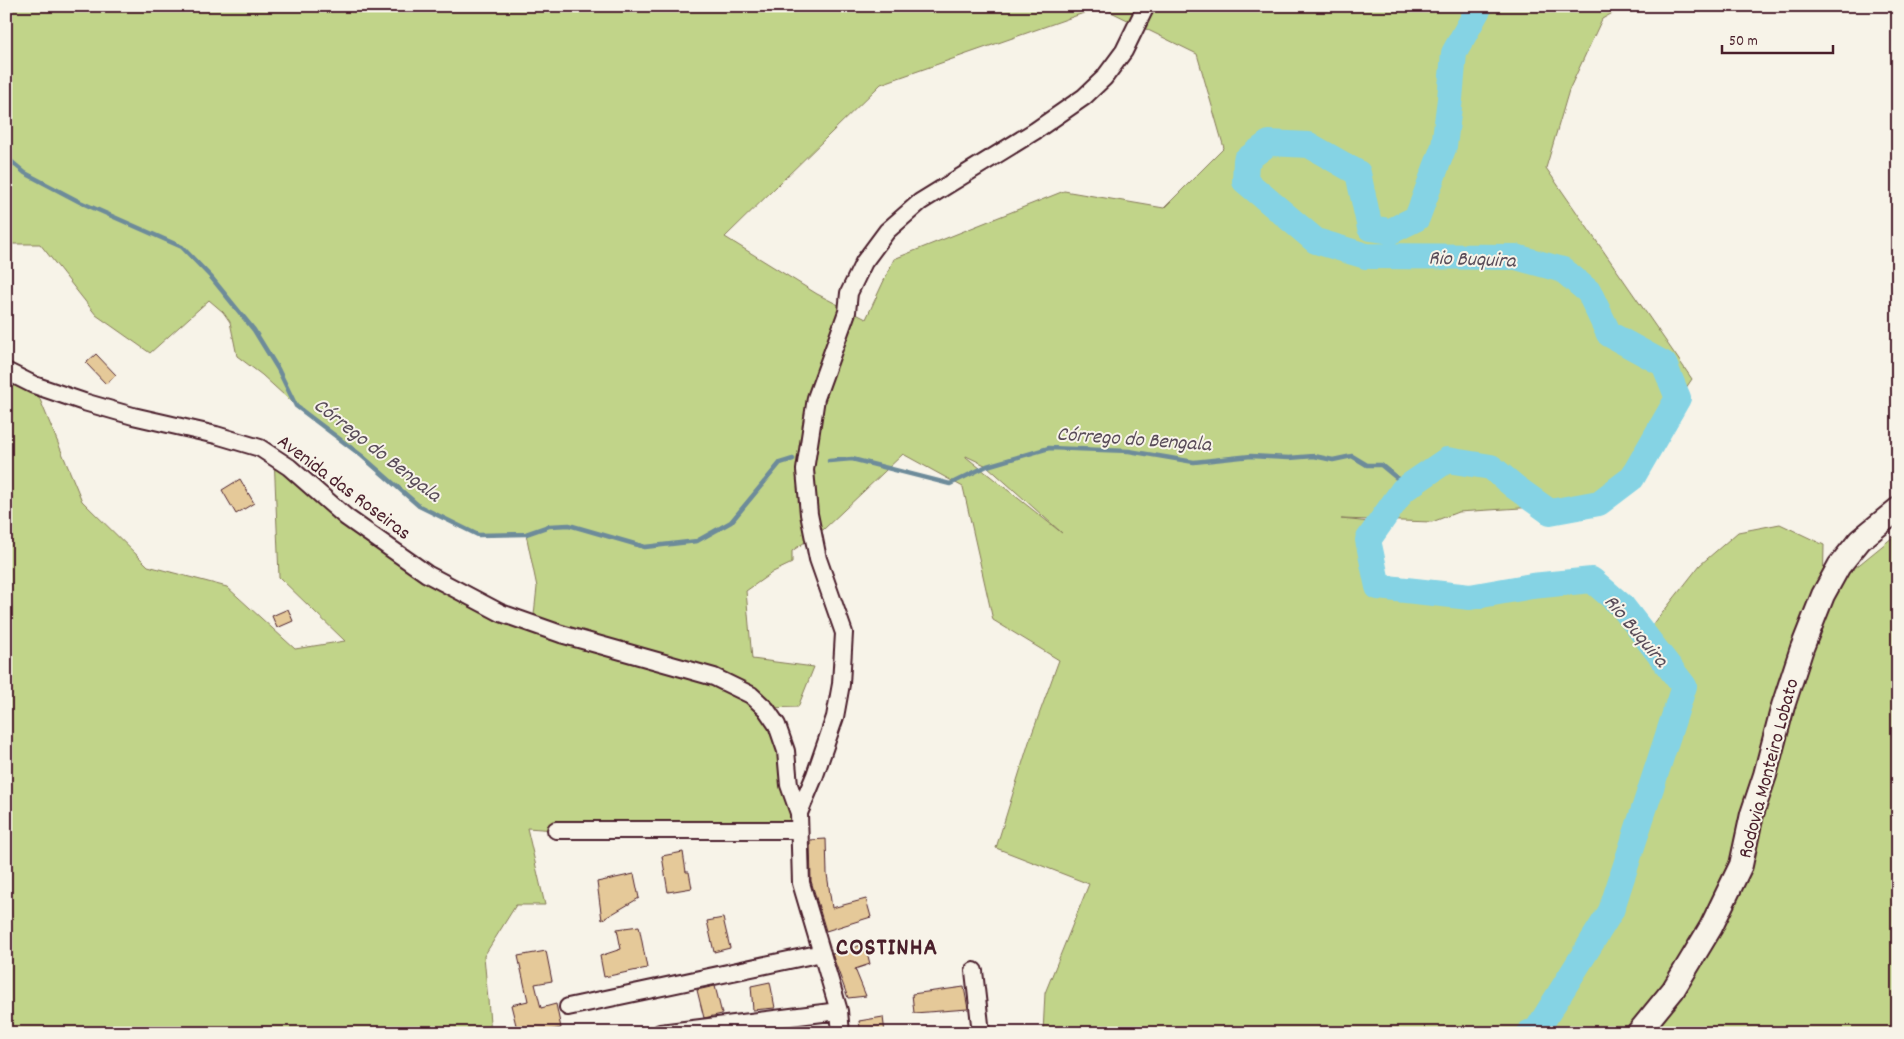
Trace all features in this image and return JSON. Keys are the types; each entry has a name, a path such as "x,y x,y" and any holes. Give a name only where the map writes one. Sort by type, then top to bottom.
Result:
{"main road":[{"name":"Rodovia Monteiro Lobato","path":"1638,1033 1673,990 1711,927 1741,865 1752,814 1765,775 1783,706 1802,648 1823,595 1839,566 1860,540 1898,509"}],"street":[{"path":"841,1033 840,1010 801,883 799,813 815,775 835,717 844,633 818,559 809,514 804,470 816,398 847,312 849,293 864,262 887,232 920,202 1035,131 1084,97 1104,78 1124,52 1146,6"},
{"name":"Avenida das Roseiras","path":"6,371 34,385 84,402 260,448 289,467 346,517 427,574 501,613 561,634 714,677 751,695 766,708 777,725 786,751 789,785 799,813"},
{"path":"556,830 799,830"},
{"path":"568,1007 822,953"},
{"path":"974,971 982,1033"},
{"path":"660,1033 840,1010"}],"green space":[{"path":"6,6 1625,6 1602,19 1569,90 1546,168 1692,379 1673,407 1632,478 1599,503 1458,512 1432,522 1341,519 1380,523 1368,540 1376,578 1388,588 1470,597 1532,586 1592,580 1610,596 1645,635 1700,565 1738,532 1780,524 1824,545 1823,594 1898,533 1898,1033 1043,1033 1045,993 1089,884 996,848 1029,742 1059,660 993,620 963,487 903,454 824,529 792,551 792,563 773,572 746,591 752,659 814,667 798,707 767,708 777,725 799,830 556,830 527,828 545,905 516,905 484,956 491,1033 6,1033 6,371 34,385 82,501 148,566 227,587 295,649 345,641 279,577 274,455 427,574 533,624 537,587 526,534 478,535 419,506 362,457 296,406 262,375 237,356 230,322 223,312 209,300 150,353 96,315 40,244 6,244","holes":["1101,7 1197,54 1224,148 1164,208 1064,191 894,259 866,319 817,294 725,237 881,84","966,457 987,466 1062,533"]}],"building":[{"path":"96,354 116,375 106,384 86,363"},
{"path":"240,479 254,503 236,514 222,490"},
{"path":"288,609 293,621 277,628 272,616"},
{"path":"826,839 827,874 832,908 866,899 871,917 826,931 811,881 810,840"},
{"path":"683,852 686,872 689,872 692,888 668,892 662,856"},
{"path":"634,874 639,898 602,920 597,882"},
{"path":"723,918 730,948 714,952 707,921"},
{"path":"639,926 647,968 604,977 600,956 621,949 617,929"},
{"path":"865,944 870,964 855,969 866,996 848,998 832,954"},
{"path":"546,951 552,981 535,984 541,1008 556,1004 561,1028 539,1033 518,1033 511,1005 528,1001 518,956"},
{"path":"770,982 775,1008 753,1010 751,986"},
{"path":"715,986 722,1014 704,1018 697,990"},
{"path":"964,987 968,1009 914,1013 912,994"},
{"path":"883,1017 885,1033 861,1033 859,1021"}],"waterway":[{"name":"Rio Buquira","path":"1480,6 1454,53 1444,146 1417,218 1391,231 1370,228 1358,173 1309,145 1269,143 1246,160 1245,181 1316,241 1366,256 1516,257 1563,270 1589,292 1609,334 1664,364 1678,398 1632,478 1599,503 1550,512 1491,467 1447,460 1403,490 1368,540 1378,587 1470,597 1532,586 1592,580 1622,606 1684,686 1611,911 1537,1030 1529,1033"},
{"name":"Córrego do Bengala","path":"6,157 25,173 80,202 182,247 211,277 254,330 278,369 296,406 362,456 419,506 478,535 526,534 549,526 569,525 645,547 697,541 731,522 780,463 793,459"},
{"name":"Córrego do Bengala","path":"829,461 852,459 950,484 987,466 1049,448 1129,451 1194,462 1251,456 1289,458 1314,456 1333,460 1352,456 1367,465 1381,465 1398,479 1403,490"}],"district":[{"name":"COSTINHA","path":"887,945"}]}
